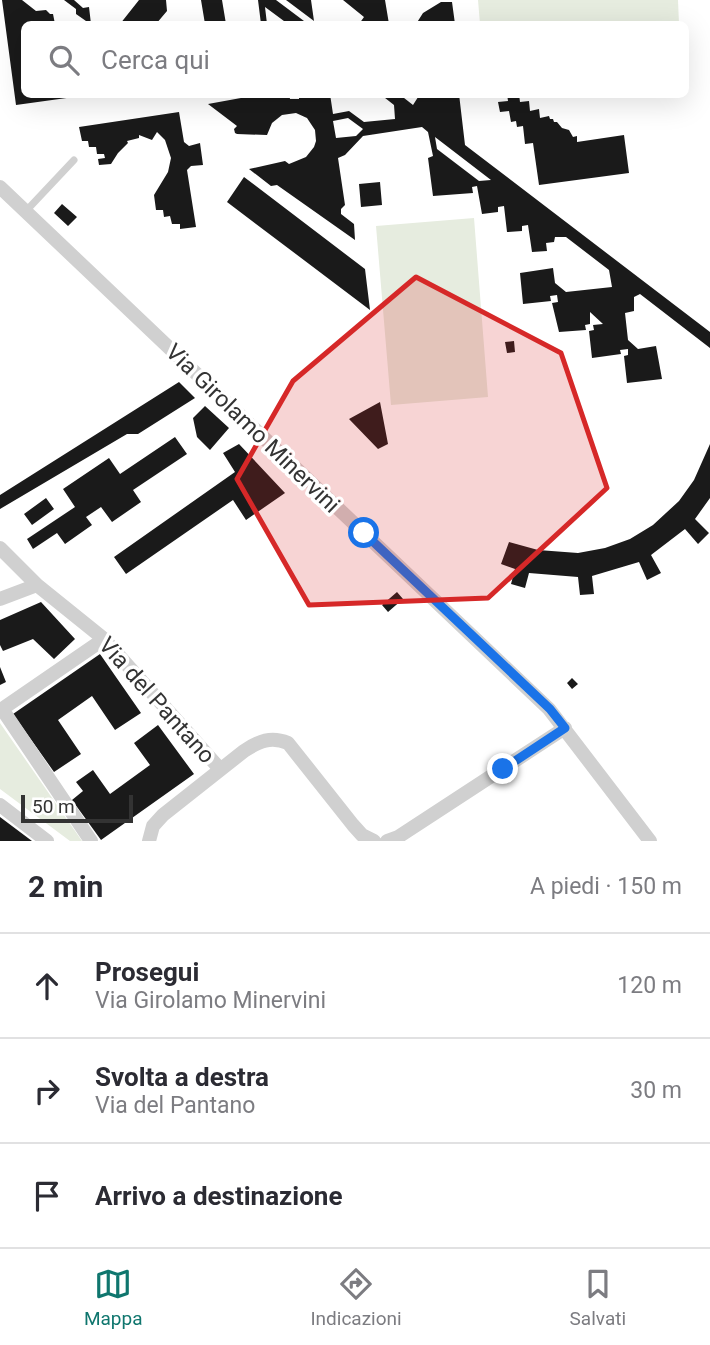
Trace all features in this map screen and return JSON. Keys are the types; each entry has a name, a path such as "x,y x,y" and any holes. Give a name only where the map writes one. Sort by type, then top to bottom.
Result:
{"street":[{"name":"Via Girolamo Minervini","path":"0,187 521,682 565,728"},
{"name":"Via del Pantano","path":"0,548 37,584 104,639 220,769 256,743 276,738 288,743 353,825 362,835 374,841"},
{"path":"0,599 37,584"},
{"path":"90,841 2,709 104,639"},
{"path":"387,841 398,837 565,728 650,841"},
{"path":"149,841 153,826 163,815 220,769"},
{"path":"0,805 47,841"}],"lane":[{"path":"25,212 74,160"}],"highlighted area":[{"path":"416,277 561,353 607,488 488,598 309,605 237,479 293,381"}],"shaded area":[{"path":"478,0 678,0 679,21 480,21"},
{"path":"474,218 488,397 391,405 376,226"},
{"path":"0,723 82,841 70,841 0,789"}],"building":[{"path":"2,0 22,0 36,11 46,10 53,14 54,21 21,21 21,98 67,98 16,105"},
{"path":"64,0 74,0 83,8 89,7 91,21 76,14 76,9"},
{"path":"139,0 166,0 167,11 159,21 122,21"},
{"path":"201,0 222,0 226,21 204,21"},
{"path":"258,0 276,0 304,21 284,21 265,7 267,21 261,21"},
{"path":"286,0 311,0 314,21"},
{"path":"343,0 385,0 388,21 361,21 364,17"},
{"path":"441,2 452,2 455,21 418,21 423,13"},
{"path":"241,98 331,98 333,114 349,111 364,122 395,119 394,105 385,98 404,98 413,105 417,98 459,98 465,145 710,332 710,348 640,294 634,297 634,311 625,313 628,340 638,349 656,346 662,379 627,383 624,356 628,355 628,349 620,350 621,354 592,358 589,331 594,330 593,325 603,324 590,312 590,324 585,325 586,330 559,332 552,303 558,302 557,295 550,296 551,301 523,304 520,273 553,268 555,283 566,292 612,287 609,270 566,237 555,237 554,242 546,243 547,251 532,252 528,225 522,226 522,231 507,232 504,206 498,207 498,212 482,214 477,186 472,187 473,193 433,196 428,158 433,156 428,132 422,127 363,136 345,155 338,158 345,205 341,214 354,224 355,240 277,185 271,186 249,169 285,161 289,164 306,157 316,141 315,130 307,118 296,113 282,115 272,123 267,135 237,134 234,129 237,126 208,104","holes":["348,118 363,129 356,136 336,138 333,121","435,137 491,180 479,181 437,149"]},
{"path":"508,98 520,98 520,102 529,101 530,111 539,109 540,118 549,116 562,128 569,130 573,137 577,136 577,142 624,135 629,173 539,185 533,143 525,144 523,126 517,127 516,121 511,122 509,111 500,112 498,102 508,101"},
{"path":"179,112 184,142 189,146 200,143 203,165 191,166 187,170 196,227 180,229 180,224 172,224 170,216 164,217 163,210 156,210 154,195 168,172 171,158 165,140 157,132 152,140 139,135 139,138 127,141 111,164 99,165 98,159 105,158 104,154 97,154 96,147 89,147 88,141 82,141 79,127"},
{"path":"244,177 365,269 370,310 227,202"},
{"path":"380,182 382,205 361,207 359,184"},
{"path":"62,204 77,217 68,226 54,213"},
{"path":"514,341 515,352 507,353 505,342"},
{"path":"179,382 195,398 138,434 127,434 0,509 0,495"},
{"path":"380,402 388,444 378,449 349,419"},
{"path":"205,406 229,428 210,450 197,437 193,418"},
{"path":"175,437 187,454 133,490 141,502 112,522 101,507 86,517 92,525 65,544 57,533 33,549 27,539 75,507 63,489 109,458 120,474"},
{"path":"239,444 285,493 246,520 233,500 126,574 114,557 235,472 223,453"},
{"path":"710,444 710,498 695,519 709,533 698,544 685,529 651,555 661,573 647,580 639,562 592,576 594,594 580,595 578,577 529,573 525,588 511,584 515,569 501,564 509,542 538,550 578,553 605,548 630,539 653,525 679,501 694,480"},
{"path":"46,498 54,509 32,525 24,514"},
{"path":"397,592 403,599 388,612 382,605"},
{"path":"41,602 75,639 54,659 33,639 3,651 0,645 0,620"},
{"path":"100,654 141,713 115,730 92,696 58,720 81,754 54,772 13,714"},
{"path":"0,667 6,682 0,685"},
{"path":"572,678 578,684 572,689 567,683"},
{"path":"158,725 194,774 101,840 72,800 83,791 76,782 93,770 110,794 150,765 134,743"},
{"path":"0,817 32,841 0,841"}],"route":[{"path":"364,533 550,709 565,728 503,769"}]}
